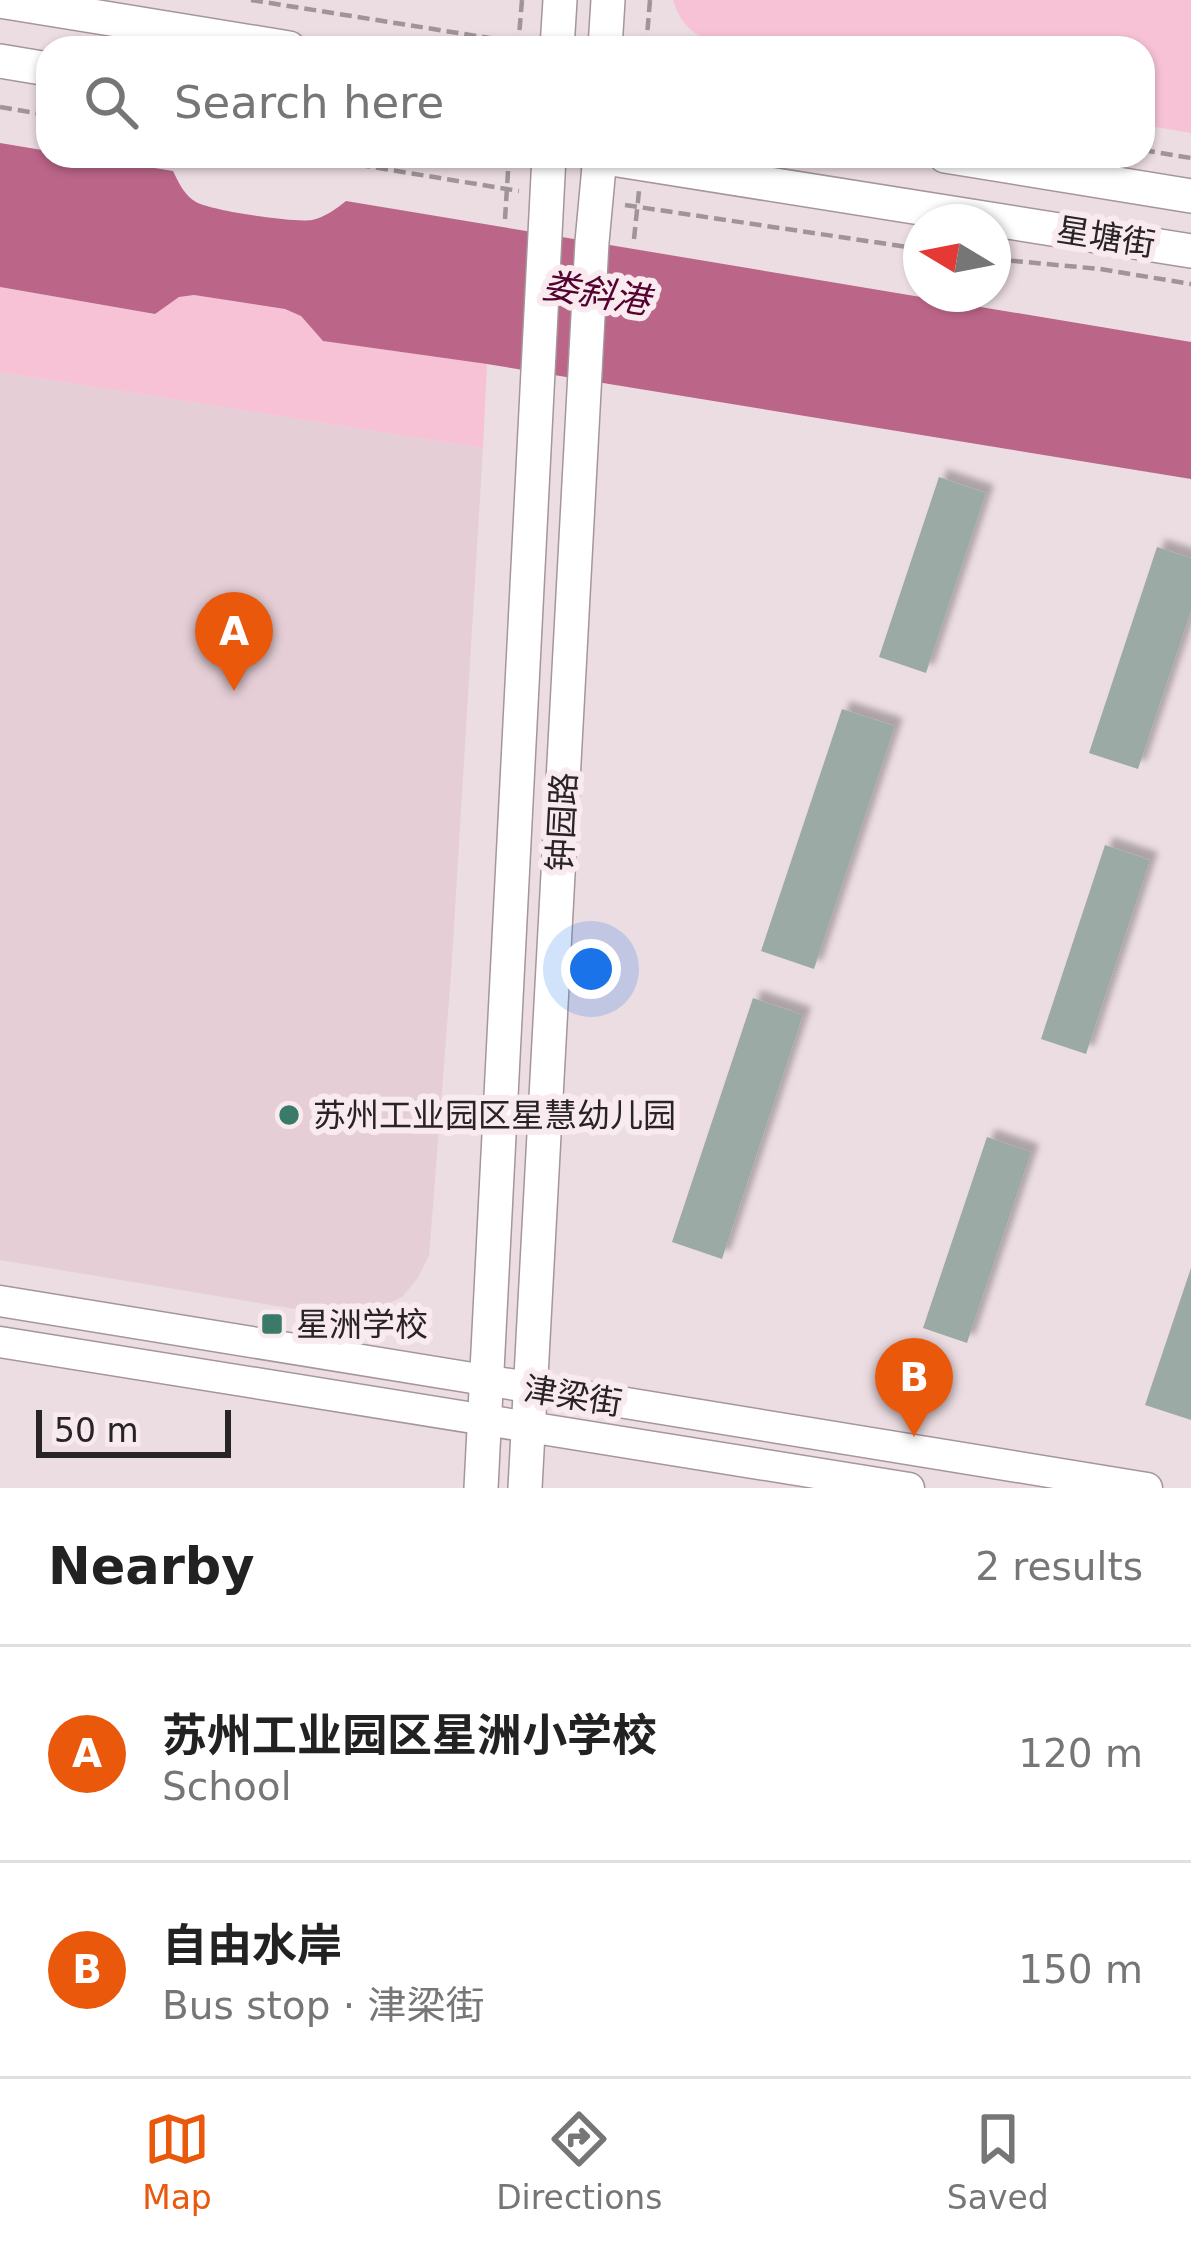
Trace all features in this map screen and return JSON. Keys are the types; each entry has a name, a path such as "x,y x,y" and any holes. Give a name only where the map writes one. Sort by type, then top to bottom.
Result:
{"main road":[{"path":"551,36 560,0"},
{"path":"606,36 608,0"},
{"path":"0,1 215,36"},
{"path":"0,61 36,67"},
{"name":"钟园路","path":"482,1488 548,168"},
{"name":"钟园路","path":"525,1488 597,168"},
{"name":"星塘街","path":"677,168 1191,251"},
{"name":"星塘街","path":"1019,168 1191,196"},
{"name":"津梁街","path":"0,1301 1147,1488"},
{"name":"津梁街","path":"0,1342 909,1488"}],"path":[{"path":"251,0 461,36"},
{"path":"520,36 523,0"},
{"path":"647,36 650,0"},
{"path":"0,107 36,113"},
{"path":"1155,152 1191,158"},
{"path":"505,219 508,168"},
{"path":"634,239 640,168"},
{"path":"1011,261 1191,284"}],"shaded area":[{"path":"673,0 1191,0 1191,133 1155,127 1155,36 700,36 678,13"},
{"path":"0,287 154,314 179,297 194,295 285,309 301,316 323,341 487,364 483,448 0,372"},
{"path":"0,372 483,448 429,1256 402,1297 382,1307 359,1315 331,1315 0,1260"}],"water":[{"name":"娄斜港","path":"0,143 36,149 36,168 173,171 196,202 235,212 312,220 346,201 903,294 903,312 1011,312 1191,342 1191,479 323,341 301,316 285,309 194,295 179,297 155,314 0,287"}],"building":[{"path":"939,477 986,493 926,673 879,657"},
{"path":"1157,547 1191,558 1191,611 1138,769 1089,753"},
{"path":"842,709 895,726 814,969 761,951"},
{"path":"1105,845 1150,860 1086,1054 1041,1039"},
{"path":"753,998 803,1015 722,1259 672,1242"},
{"path":"987,1137 1031,1152 967,1343 923,1328"},
{"path":"1191,1268 1191,1420 1145,1405"}],"place":[{"name":"苏州工业园区星洲小学校","path":"234,691"},
{"name":"苏州工业园区星慧幼儿园","path":"289,1115"},
{"name":"星洲学校","path":"272,1324"},
{"name":"自由水岸","path":"914,1437"}]}
